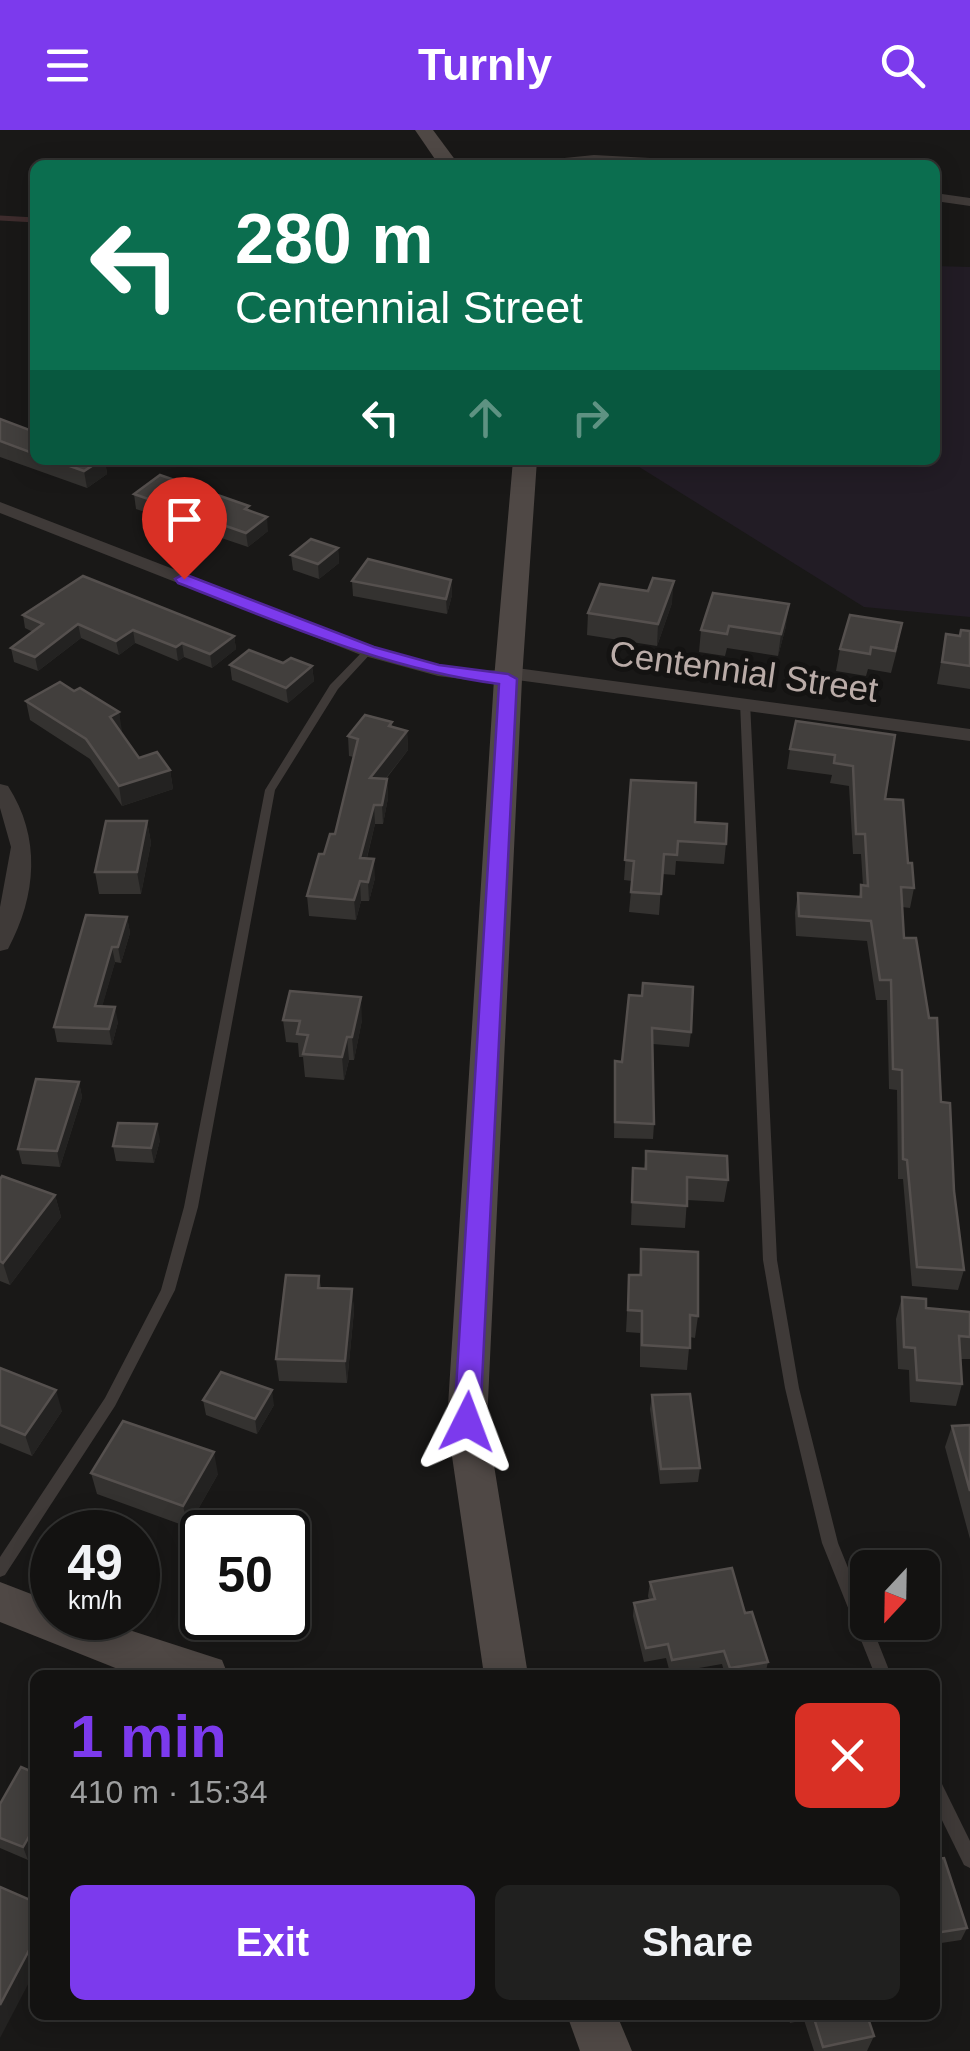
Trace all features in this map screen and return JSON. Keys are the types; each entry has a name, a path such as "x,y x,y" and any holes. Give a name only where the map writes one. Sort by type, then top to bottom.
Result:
{"main road":[{"path":"424,130 445,160"},
{"path":"503,1670 467,1422 508,676 525,465"},
{"path":"0,1602 140,1657 188,1670"},
{"path":"594,2020 606,2051"}],"street":[{"path":"584,160 613,160"},
{"path":"940,198 970,202"},
{"name":"Centennial Street","path":"0,507 368,651 438,670 745,702 970,735"},
{"path":"0,791 23,834 18,886 0,943"}],"lane":[{"path":"0,1570 110,1402 168,1290 191,1207 270,790 334,687 368,651"},
{"path":"745,702 770,1260 792,1388 830,1543 881,1670"},
{"path":"940,1798 970,1858"}],"shaded area":[{"path":"940,266 970,267 970,617 864,607 636,465 940,465"}],"building":[{"path":"0,419 30,430 30,452 0,441"},
{"path":"67,465 93,465 84,471"},
{"path":"160,475 249,506 245,509 267,517 246,533 134,494"},
{"path":"311,539 338,548 318,564 291,555"},
{"path":"368,559 451,580 446,599 352,581"},
{"path":"83,576 234,636 210,654 182,643 176,647 133,630 116,641 78,624 35,657 11,648 43,624 23,615"},
{"path":"653,578 674,581 658,624 588,613 600,584 648,591"},
{"path":"713,593 789,604 781,634 729,626 727,634 701,630"},
{"path":"850,615 902,623 895,651 871,647 870,654 840,649"},
{"path":"961,630 970,631 970,666 942,662 946,634 960,636"},
{"path":"249,650 283,663 291,658 312,666 286,688 230,665"},
{"path":"60,682 74,691 80,688 119,712 110,717 139,758 157,752 170,770 119,786 86,739 26,701"},
{"path":"365,715 392,722 389,726 407,731 370,778 387,779 382,805 374,805 360,858 374,859 368,882 360,881 354,900 307,896 319,854 324,854 330,834 335,834 358,739 348,736"},
{"path":"796,721 895,735 885,799 903,800 914,888 901,887 904,938 916,938 929,1018 937,1018 941,1102 950,1103 954,1191 964,1270 917,1267 907,1160 903,1159 902,1070 893,1069 891,980 880,980 871,921 799,916 798,893 861,897 861,885 868,886 865,834 856,834 853,766 834,763 835,755 790,749"},
{"path":"631,780 696,783 695,822 727,824 726,844 678,841 677,855 664,854 661,894 631,892 634,861 625,860"},
{"path":"106,821 147,821 137,872 95,872"},
{"path":"86,915 127,917 118,947 112,947 95,1006 115,1007 109,1029 54,1027"},
{"path":"643,983 693,987 691,1032 652,1028 654,1124 615,1122 615,1061 622,1062 629,995 642,996"},
{"path":"290,991 361,997 352,1037 347,1037 342,1057 303,1054 308,1035 297,1034 300,1021 283,1020"},
{"path":"36,1079 79,1082 57,1151 18,1149"},
{"path":"118,1123 157,1124 151,1148 113,1146"},
{"path":"646,1151 727,1156 728,1180 687,1177 687,1206 632,1202 633,1168 646,1169"},
{"path":"2,1176 55,1195 3,1263 0,1261"},
{"path":"641,1249 698,1252 698,1316 690,1315 690,1348 642,1345 642,1311 628,1310 629,1275 641,1275"},
{"path":"286,1275 319,1276 318,1288 352,1289 345,1361 276,1359"},
{"path":"902,1297 926,1299 926,1308 970,1312 970,1337 959,1336 962,1384 917,1380 915,1348 904,1347"},
{"path":"0,1368 56,1390 25,1435 0,1425"},
{"path":"221,1372 272,1390 255,1419 203,1400"},
{"path":"690,1394 700,1468 661,1469 652,1395"},
{"path":"123,1421 214,1452 183,1506 91,1473"},
{"path":"970,1425 970,1491 952,1426"},
{"path":"732,1568 745,1613 752,1612 768,1662 730,1668 724,1651 672,1660 668,1644 646,1648 634,1603 655,1599 650,1582"},
{"path":"21,1767 30,1771 30,1835 23,1847 0,1838 0,1804"},
{"path":"940,1858 944,1858 967,1928 940,1932"},
{"path":"0,1887 30,1900 30,1948 0,2005"},
{"path":"815,2020 869,2020 874,2036 823,2047"}],"waterway":[{"path":"0,218 30,220"}],"route":[{"path":"184,579 368,651 438,670 508,679 467,1422"}]}
